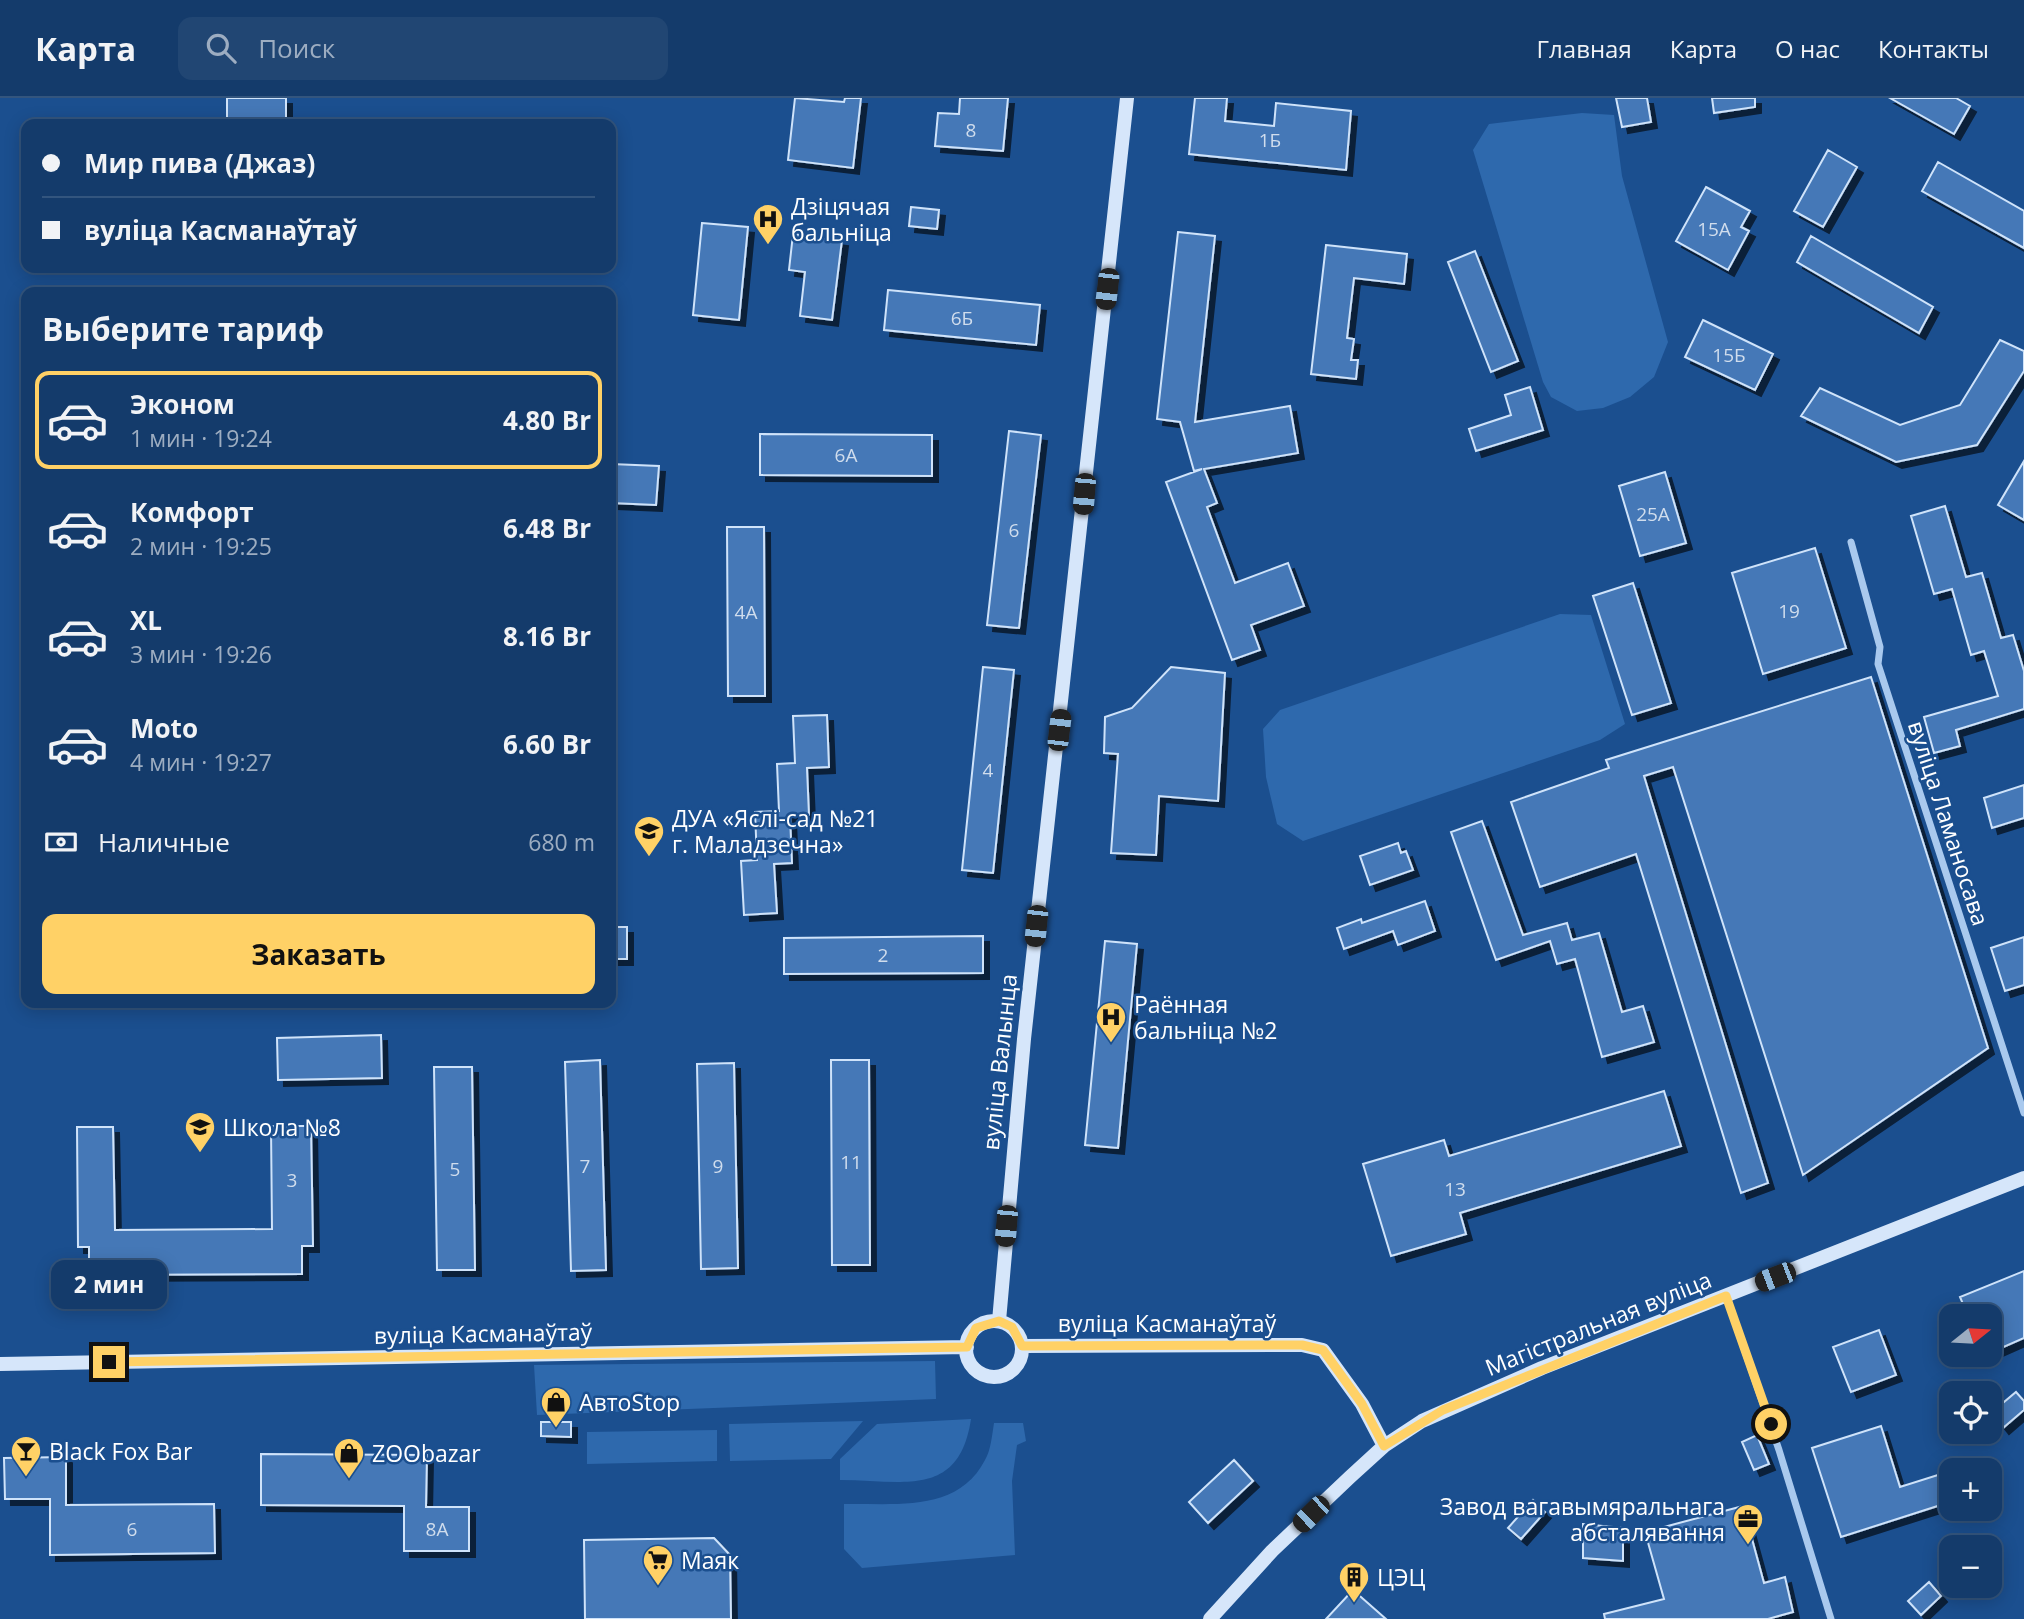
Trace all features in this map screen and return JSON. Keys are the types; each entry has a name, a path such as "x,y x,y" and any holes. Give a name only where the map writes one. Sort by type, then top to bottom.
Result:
{"street":[{"name":"вуліца Валынца","path":"999,1321 1024,1039 1127,98"},
{"name":"вуліца Ламаносава","path":"1851,542 1880,646 1878,664 2024,1114"},
{"name":"Магістральная вуліца","path":"1210,1619 1272,1551 1384,1446 1443,1410 2024,1178"},
{"path":"1726,1296 1779,1450 1831,1619"},
{"path":"999,1321 1012,1327 1022,1346 1016,1368 1001,1377 992,1378 975,1370 967,1347 976,1328 999,1321"},
{"name":"вуліца Касманаўтаў","path":"1022,1346 1291,1345 1323,1350 1362,1404 1384,1446"},
{"name":"вуліца Касманаўтаў","path":"0,1364 967,1347"}],"shaded area":[{"path":"1582,113 1614,115 1622,176 1668,342 1654,377 1630,397 1603,408 1577,411 1551,397 1543,382 1473,150 1489,124"},
{"path":"1560,614 1591,615 1625,724 1600,740 1303,841 1277,824 1266,777 1263,729 1280,710"},
{"path":"935,1361 936,1399 537,1415 534,1365"},
{"path":"971,1419 965,1445 954,1462 941,1473 906,1482 840,1480 840,1459 877,1424"},
{"path":"863,1421 831,1459 730,1461 729,1424"},
{"path":"994,1423 1023,1423 1026,1441 1017,1445 1012,1481 1015,1555 862,1568 844,1549 844,1504 923,1502 959,1489 973,1477 985,1460"},
{"path":"717,1430 717,1461 587,1464 587,1432"}],"building":[{"path":"227,98 286,98 286,119 227,119"},
{"path":"795,98 844,102 845,98 861,98 853,168 788,160"},
{"name":"Дзіцячая бальніца","path":"960,98 1008,98 1003,151 935,146 938,113 959,114"},
{"path":"1195,98 1227,98 1225,121 1274,126 1276,103 1351,111 1346,170 1189,154"},
{"path":"1616,98 1647,98 1651,122 1622,127"},
{"path":"1712,98 1755,98 1755,107 1714,113"},
{"path":"1890,98 1956,98 1970,106 1954,134"},
{"path":"1828,150 1857,167 1823,227 1794,211"},
{"path":"1938,162 2024,211 2024,248 1922,191"},
{"path":"1706,187 1750,211 1741,227 1749,231 1728,270 1676,241"},
{"path":"911,207 939,210 937,229 909,226"},
{"path":"702,223 748,227 739,320 693,315"},
{"path":"1178,232 1215,236 1195,422 1290,406 1298,453 1204,469 1217,503 1207,507 1235,583 1288,563 1304,606 1251,625 1260,650 1232,660 1166,482 1202,469 1194,471 1180,422 1157,419"},
{"path":"793,234 842,240 832,320 800,316 805,272 789,270"},
{"path":"1811,236 1933,307 1919,333 1797,262"},
{"path":"1326,245 1407,254 1404,284 1354,278 1347,338 1354,339 1351,360 1358,360 1356,379 1311,374"},
{"path":"1475,251 1518,361 1491,372 1448,262"},
{"path":"888,290 1040,305 1036,345 884,330"},
{"path":"1703,320 1773,354 1755,390 1685,357"},
{"path":"2000,340 2024,351 2024,371 1977,445 1896,462 1801,416 1820,388 1900,425 1960,405"},
{"path":"1530,387 1543,430 1476,451 1469,429 1511,415 1505,395"},
{"path":"1009,431 1041,435 1019,628 987,625"},
{"path":"760,434 932,435 932,476 760,475"},
{"path":"2024,461 2024,520 1998,505"},
{"path":"616,464 659,466 656,505 616,503"},
{"path":"1665,472 1686,543 1640,556 1619,486"},
{"path":"1945,506 1966,577 1982,573 2001,638 2013,635 2024,671 2024,709 1956,730 1960,746 1934,753 1924,717 1998,696 1984,651 1971,655 1952,589 1934,594 1911,516"},
{"path":"727,527 764,527 765,696 728,696"},
{"path":"1815,548 1846,648 1763,674 1732,573"},
{"path":"1633,583 1671,703 1632,715 1593,596"},
{"path":"983,667 1014,670 993,873 962,870"},
{"path":"1171,667 1225,673 1218,801 1159,796 1156,855 1111,853 1118,754 1104,753 1105,717 1132,708"},
{"path":"1871,677 1988,1048 1803,1175 1673,767 1644,776 1768,1183 1741,1193 1636,854 1540,887 1511,802 1609,768 1606,760"},
{"path":"827,715 829,767 807,768 809,815 790,816 792,863 774,864 777,913 744,915 741,861 757,860 755,812 779,811 777,764 795,763 793,716"},
{"path":"2024,785 2024,818 1992,828 1984,798"},
{"path":"1482,821 1523,935 1567,923 1572,940 1599,933 1622,1012 1643,1006 1654,1042 1602,1057 1575,959 1557,964 1550,941 1496,960 1451,832"},
{"path":"1398,843 1401,853 1406,851 1413,870 1370,885 1360,856"},
{"path":"1425,901 1435,931 1398,945 1393,931 1344,949 1337,928 1361,919 1362,923"},
{"path":"616,927 627,927 627,959 616,959"},
{"path":"983,936 983,973 784,974 784,938"},
{"path":"2024,937 2024,985 2005,991 1991,948"},
{"name":"Раённая бальніца №2","path":"1105,941 1137,944 1118,1148 1085,1145"},
{"path":"381,1035 382,1078 278,1080 277,1038"},
{"path":"600,1060 606,1270 571,1271 565,1062"},
{"path":"831,1060 869,1060 870,1265 832,1265"},
{"path":"734,1063 738,1268 701,1269 697,1064"},
{"path":"434,1067 472,1067 475,1270 437,1270"},
{"path":"1664,1091 1681,1146 1460,1213 1466,1234 1391,1256 1363,1164 1444,1140 1449,1156"},
{"path":"271,1126 311,1126 313,1246 302,1246 302,1274 89,1275 89,1247 78,1247 77,1127 113,1127 115,1230 272,1229"},
{"path":"2024,1271 2024,1338 2002,1348 2002,1304 1963,1304 1960,1297"},
{"path":"1879,1330 1896,1375 1851,1392 1833,1347"},
{"path":"2016,1392 2024,1401 2024,1410 2003,1428 2002,1427 2002,1404"},
{"name":"АвтоStop","path":"541,1422 571,1422 571,1437 541,1436"},
{"path":"1881,1426 1900,1487 1939,1475 1939,1506 1841,1537 1812,1448"},
{"path":"1757,1435 1769,1464 1754,1470 1742,1442"},
{"path":"261,1454 427,1455 426,1507 469,1507 469,1551 404,1551 404,1506 261,1505"},
{"path":"66,1457 66,1505 214,1504 215,1553 50,1555 50,1499 5,1499 4,1458"},
{"path":"1234,1460 1253,1481 1208,1523 1189,1502"},
{"path":"1533,1500 1545,1512 1521,1539 1508,1528"},
{"path":"1743,1506 1764,1583 1785,1577 1793,1612 1768,1619 1605,1619 1604,1614 1664,1599 1645,1532"},
{"path":"1583,1524 1623,1528 1623,1561 1583,1558"},
{"name":"Маяк","path":"714,1538 730,1555 731,1619 585,1619 584,1540"},
{"path":"1929,1582 1939,1594 1939,1598 1921,1615 1908,1601"},
{"name":"ЦЭЦ","path":"1353,1590 1386,1619 1326,1619"}],"place":[{"name":"Дзіцячая бальніца","path":"768,246"},
{"name":"ДУА «Яслі-сад №21 г. Маладзечна»","path":"649,858"},
{"name":"Раённая бальніца №2","path":"1111,1044"},
{"name":"Школа №8","path":"200,1154"},
{"name":"АвтоStop","path":"556,1429"},
{"name":"Black Fox Bar","path":"26,1478"},
{"name":"ZOObazar","path":"349,1480"},
{"name":"Завод вагавымяральнага абсталявання","path":"1748,1546"},
{"name":"Маяк","path":"658,1587"},
{"name":"ЦЭЦ","path":"1354,1604"}],"route":[{"path":"109,1362 967,1347 970,1335 976,1328 985,1323 999,1321 1012,1327 1022,1346 1302,1345 1323,1350 1362,1404 1384,1446 1443,1410 1726,1296 1771,1424"}]}
